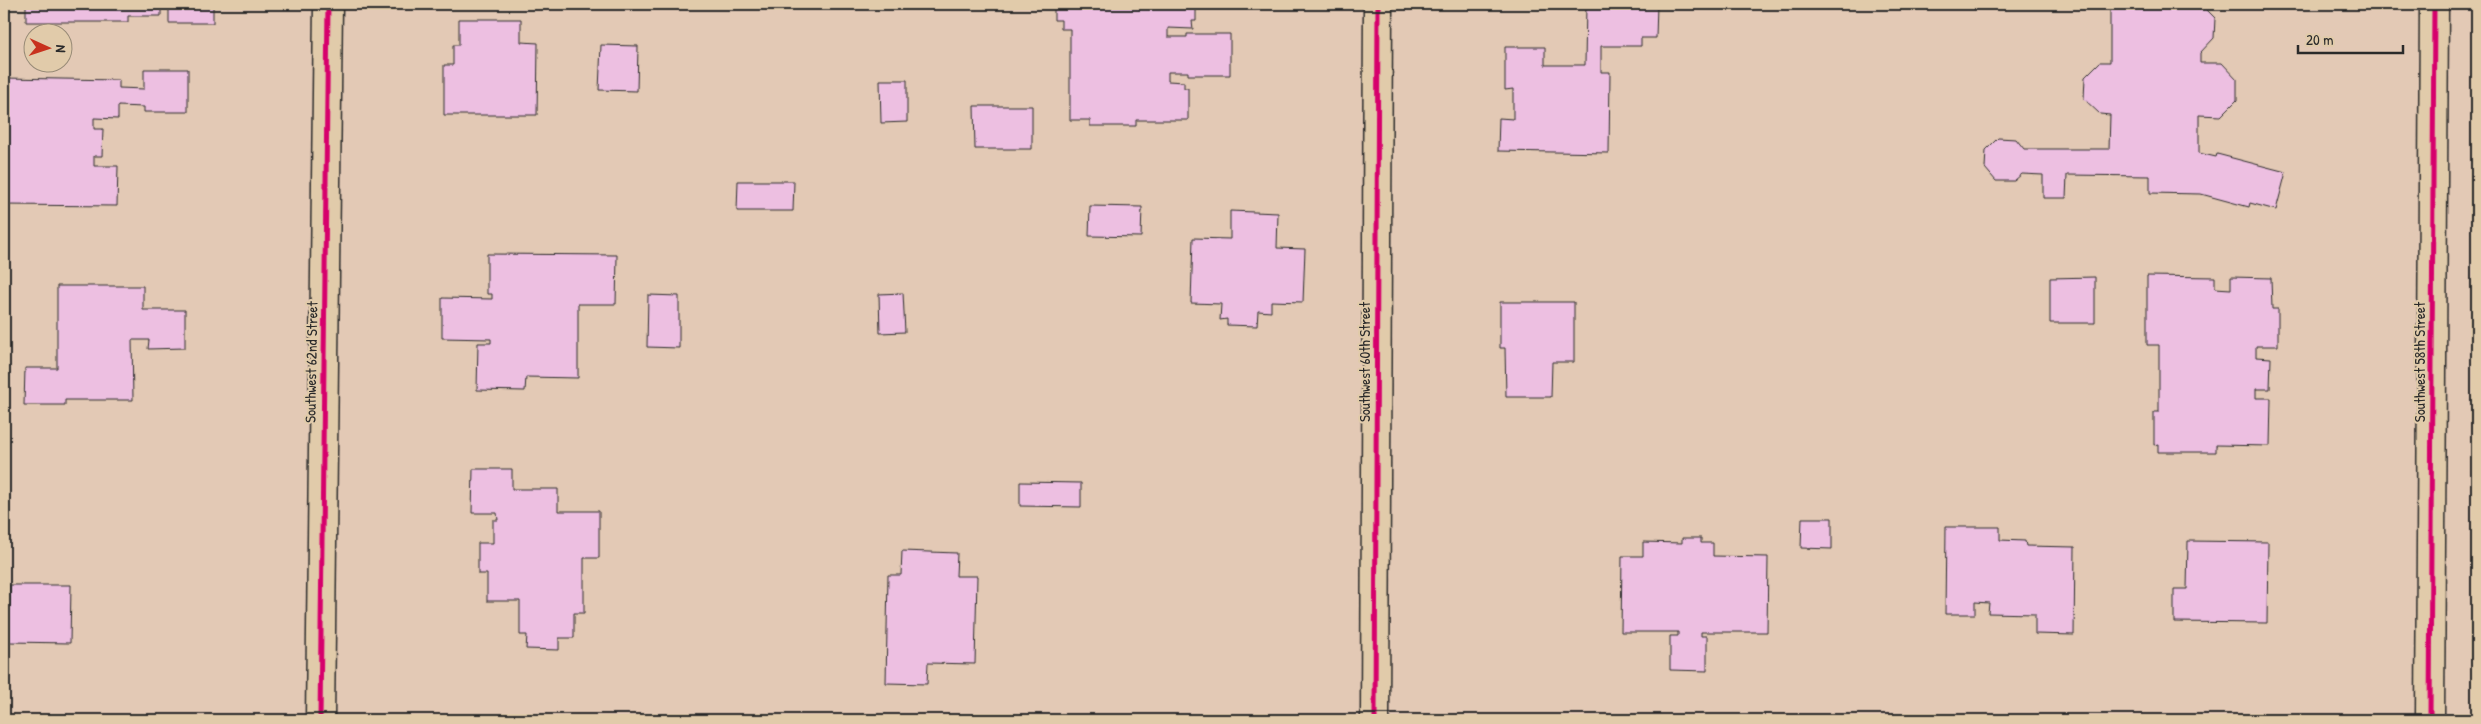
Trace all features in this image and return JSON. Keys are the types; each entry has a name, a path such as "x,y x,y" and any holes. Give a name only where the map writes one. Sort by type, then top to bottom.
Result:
{"street":[{"name":"Southwest 62nd Street","path":"320,720 328,4"},
{"name":"Southwest 60th Street","path":"1375,720 1378,4"},
{"name":"Southwest 58th Street","path":"2430,720 2434,4"}],"building":[{"path":"26,4 161,4 161,16 128,16 128,22 26,22"},
{"path":"169,4 213,4 213,23 169,23"},
{"path":"1054,4 1196,4 1196,21 1192,21 1193,29 1168,28 1168,37 1187,37 1187,34 1230,34 1230,75 1188,75 1188,72 1168,72 1168,81 1184,82 1184,88 1188,88 1188,120 1136,120 1136,126 1090,126 1090,120 1070,120 1070,29 1061,29 1061,20 1054,20"},
{"path":"1586,4 1657,4 1656,38 1641,38 1641,46 1601,46 1601,72 1610,72 1609,153 1498,151 1499,118 1513,119 1513,89 1505,90 1505,47 1545,47 1545,65 1585,65"},
{"path":"2110,4 2201,4 2215,18 2214,38 2200,53 2200,63 2222,63 2237,79 2237,100 2221,116 2199,115 2199,153 2216,157 2217,154 2286,172 2276,210 2250,203 2249,207 2201,194 2150,193 2150,176 2067,175 2066,198 2043,198 2043,175 2022,174 2014,181 1996,181 1985,168 1986,150 1998,138 2016,139 2024,149 2109,149 2110,115 2100,114 2084,99 2085,77 2100,62 2110,62"},
{"path":"459,19 521,19 521,42 538,43 537,115 444,115 444,65 453,65 453,45 459,45"},
{"path":"601,45 638,46 637,91 599,90"},
{"path":"144,69 188,69 188,112 144,112 144,107 118,106 118,119 94,118 94,129 103,129 102,156 94,156 94,166 118,166 117,206 4,205 4,157 6,157 7,126 4,126 4,78 119,80 119,88 144,89"},
{"path":"880,80 907,80 907,122 881,123"},
{"path":"974,106 1032,106 1032,149 975,149"},
{"path":"738,181 794,181 793,211 737,211"},
{"path":"1090,206 1142,207 1141,237 1089,236"},
{"path":"1230,211 1278,213 1277,248 1305,249 1303,302 1271,301 1271,312 1258,311 1257,326 1227,325 1227,319 1220,320 1221,304 1191,303 1193,238 1230,239"},
{"path":"487,254 617,255 616,304 578,304 578,378 526,377 525,391 477,390 478,343 491,343 491,339 442,338 442,298 492,299 492,294 487,294"},
{"path":"2147,276 2215,277 2215,288 2231,289 2231,277 2271,278 2272,309 2278,309 2278,346 2256,346 2256,357 2271,358 2270,389 2256,389 2256,398 2271,398 2270,446 2216,445 2216,452 2158,452 2158,444 2154,445 2154,412 2159,412 2159,345 2147,345"},
{"path":"2095,277 2095,323 2050,323 2050,278"},
{"path":"57,286 143,286 143,310 185,310 185,348 148,349 149,340 132,340 133,400 65,400 65,405 24,405 25,368 57,368"},
{"path":"903,293 905,332 880,333 879,294"},
{"path":"648,295 679,296 679,348 647,347"},
{"path":"1500,302 1574,302 1574,362 1552,362 1551,397 1506,397 1505,348 1500,348"},
{"path":"473,469 512,469 512,489 558,489 558,511 599,511 599,558 584,558 584,613 574,613 574,638 559,638 559,650 526,649 527,635 520,635 520,601 487,601 487,574 478,574 478,543 493,543 493,520 498,520 497,513 472,513"},
{"path":"1020,482 1081,483 1081,507 1020,506"},
{"path":"1802,518 1832,518 1832,549 1801,548"},
{"path":"1946,527 2000,527 2000,540 2025,541 2026,546 2075,547 2074,635 2035,634 2035,614 1988,613 1989,603 1975,602 1975,614 1945,614"},
{"path":"1682,538 1701,538 1701,543 1713,543 1713,556 1768,557 1767,632 1701,632 1701,636 1707,636 1707,671 1670,670 1670,636 1678,636 1678,632 1621,632 1622,556 1643,556 1643,542 1682,543"},
{"path":"2188,541 2268,542 2267,623 2174,622 2174,589 2187,589"},
{"path":"902,551 957,553 956,576 977,576 975,664 928,663 927,684 886,683 888,575 901,575"},
{"path":"10,585 71,585 70,643 9,642"}],"cycle path":[{"path":"320,720 328,4"},
{"path":"1375,720 1378,4"},
{"path":"2430,720 2434,4"}]}
